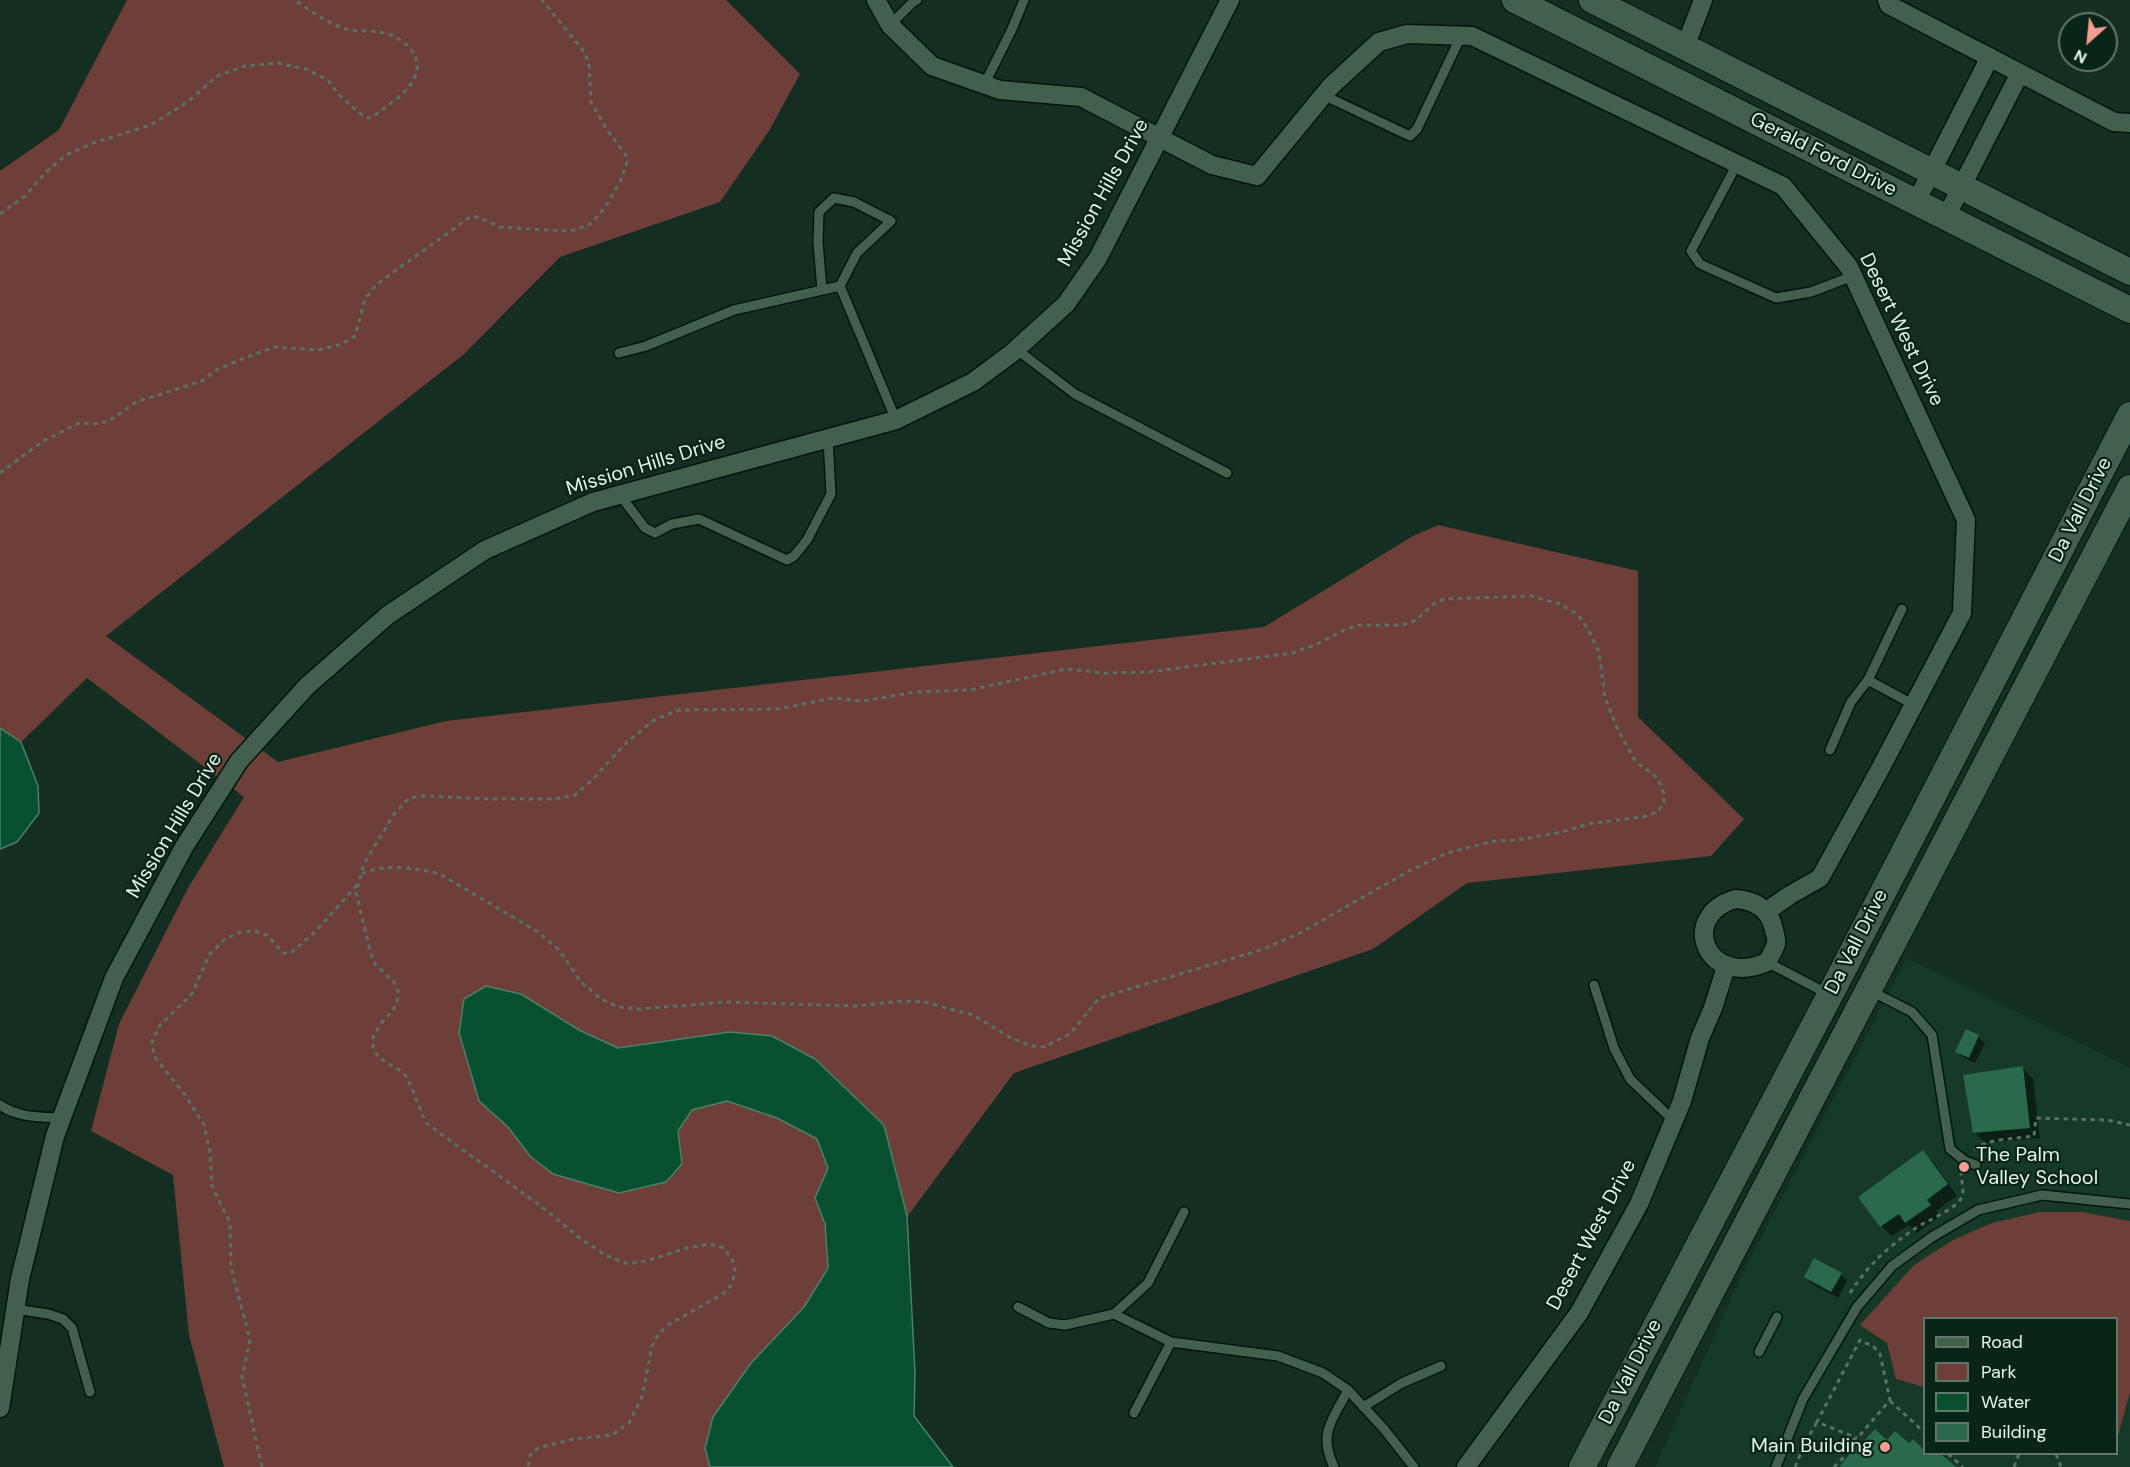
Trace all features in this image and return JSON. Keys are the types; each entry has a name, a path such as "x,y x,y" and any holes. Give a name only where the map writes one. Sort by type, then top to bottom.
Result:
{"main road":[{"name":"Gerald Ford Drive","path":"1515,0 2130,310"},
{"name":"Gerald Ford Drive","path":"1592,0 2130,272"},
{"name":"Da Vall Drive","path":"1582,1467 1830,995 2130,415"},
{"name":"Da Vall Drive","path":"1620,1467 2130,488"}],"street":[{"path":"876,0 890,25 932,66 1000,90 1081,97 1161,137"},
{"name":"Mission Hills Drive","path":"0,1408 20,1278 55,1136 114,978 184,847 239,761 307,686 388,615 485,550 593,502 896,420 973,382 1016,349 1066,304 1098,258 1230,0"},
{"path":"1685,47 1703,0"},
{"path":"1887,0 1889,5 2114,122 2130,123"},
{"name":"Desert West Drive","path":"1161,137 1212,165 1257,176 1323,96 1378,42 1407,34 1472,36 1783,186 1849,267 1966,520 1962,613 1820,878 1767,911"},
{"path":"1916,202 1990,57"},
{"path":"1946,217 2020,73"},
{"path":"1735,899 1758,904 1767,911 1772,921 1776,943 1767,962 1738,969 1726,967 1716,961 1705,941 1704,929 1715,909 1724,902 1735,899"},
{"name":"Desert West Drive","path":"1466,1467 1579,1313 1639,1204 1682,1101 1700,1038 1713,1008 1726,967"}],"lane":[{"path":"890,25 917,0"},
{"path":"984,85 1024,0"},
{"path":"1323,96 1410,136 1417,129 1461,36"},
{"path":"1737,164 1691,251 1700,264 1776,298 1811,292 1853,276"},
{"path":"822,290 818,242 819,212 834,198 854,202 891,221 857,253 840,286 896,420"},
{"path":"619,353 646,346 734,310 840,286"},
{"path":"1016,349 1075,394 1227,473"},
{"path":"620,494 645,528 655,533 672,524 699,519 787,560 794,556 807,540 831,494 828,438"},
{"path":"1830,750 1851,702 1868,680 1902,609"},
{"path":"1868,680 1914,705"},
{"path":"1767,962 1830,995"},
{"path":"1594,985 1614,1048 1630,1079 1674,1121"},
{"path":"1869,990 1912,1012 1932,1035 1950,1149 1965,1161 1976,1165"},
{"path":"0,1105 33,1117 62,1118"},
{"path":"1776,1467 1803,1399 1857,1307 1892,1266 1932,1237 1978,1210 2042,1195 2130,1204"},
{"path":"1018,1306 1049,1323 1065,1325 1114,1314 1148,1283 1184,1212"},
{"path":"15,1309 48,1314 63,1319 72,1328 90,1392"},
{"path":"1114,1314 1172,1342 1278,1356 1323,1373 1348,1390 1384,1429 1414,1467"},
{"path":"1759,1352 1777,1317"},
{"path":"1134,1413 1172,1342"},
{"path":"1363,1407 1402,1383 1441,1366"},
{"path":"1334,1467 1327,1452 1328,1430 1348,1390"}],"path":[{"path":"0,213 25,196 46,172 66,155 93,143 151,126 189,101 217,76 245,66 278,63 306,69 328,80 338,94 369,117 374,116 407,90 417,69 417,57 410,47 387,34 345,29 329,22 295,0"},
{"path":"0,473 43,441 79,423 110,422 136,402 202,381 218,369 247,357 274,347 318,350 342,345 355,336 365,299 377,284 470,217 478,217 500,227 562,231 576,230 592,223 606,206 621,180 627,162 626,155 607,130 591,102 589,65 585,53 542,0"},
{"path":"362,874 373,869 390,868 424,870 440,874 538,932 559,950 581,982 601,999 618,1007 640,1009 726,1002 856,1006 903,1001 924,1002 973,1016 1011,1038 1032,1046 1044,1047 1071,1034 1099,998 1264,949 1302,932 1409,871 1447,853 1494,841 1518,840 1562,832 1588,824 1648,816 1658,812 1664,803 1664,794 1655,776 1636,762 1618,730 1605,698 1599,652 1588,629 1578,615 1560,604 1531,596 1444,599 1434,604 1416,620 1402,625 1360,626 1344,630 1315,645 1292,653 1149,672 1104,674 1066,669 970,690 915,692 863,701 834,699 778,709 679,710 654,720 627,742 575,795 555,799 488,800 423,796 409,798 394,814 364,864 357,892 371,955 376,965 394,982 398,991 397,1002 373,1037 372,1047 378,1056 406,1077 426,1123 607,1256 628,1264 710,1244 724,1248 732,1259 735,1270 732,1284 723,1294 666,1326 658,1335 652,1346 642,1397 629,1423 612,1435 574,1439 538,1448 530,1455 528,1467"},
{"path":"262,1467 242,1377 250,1340 231,1267 230,1223 212,1186 210,1152 204,1125 185,1095 154,1056 152,1041 160,1024 192,994 209,955 225,939 240,932 255,931 267,935 283,952 291,953 316,931 358,884"},
{"path":"1845,1300 1868,1268 1885,1251 1915,1228 1956,1204 1962,1198 1961,1166 1977,1147 2034,1136 2036,1118 2107,1120 2130,1125"},
{"path":"1795,1467 1804,1443 1860,1340 1874,1347 1880,1354 1890,1400 1923,1431"},
{"path":"1834,1467 1844,1457 1843,1449 1846,1443 1857,1438 1890,1400"},
{"path":"1817,1422 1857,1438"},
{"path":"1949,1455 1963,1467"}],"shaded area":[{"name":"The Palm Valley School","path":"1907,958 2130,1068 2130,1467 1655,1467 1746,1266"}],"green space":[{"path":"127,0 726,0 800,74 769,131 720,202 560,257 464,354 106,636 278,762 446,721 1264,627 1413,536 1438,525 1638,571 1638,717 1744,819 1711,856 1467,883 1373,949 1014,1073 907,1217 915,1373 914,1416 953,1467 224,1467 189,1335 173,1175 91,1131 119,1024 188,888 244,797 87,678 21,742 38,786 39,813 17,842 0,849 0,171 59,130"},
{"path":"2040,1212 2082,1212 2130,1221 2130,1392 2118,1436 2118,1317 1923,1317 1923,1387 1896,1379 1887,1343 1860,1325 1914,1265 1953,1240 1992,1223"}],"water":[{"path":"0,728 21,742 38,786 39,813 17,842 0,849"},
{"path":"486,986 521,994 579,1030 618,1048 730,1032 772,1036 815,1059 884,1125 907,1216 915,1373 914,1416 953,1467 710,1467 705,1448 713,1417 751,1363 804,1307 828,1268 825,1224 815,1198 828,1168 817,1139 777,1118 727,1101 692,1110 678,1131 682,1164 666,1182 619,1193 553,1174 530,1156 508,1127 479,1101 459,1033 464,999"}],"building":[{"path":"1966,1029 1979,1035 1969,1058 1955,1052"},
{"path":"2023,1066 2030,1128 1973,1133 1963,1075"},
{"path":"1923,1150 1948,1184 1927,1200 1931,1205 1905,1223 1899,1214 1880,1227 1858,1197"},
{"path":"1814,1258 1842,1273 1831,1292 1804,1277"},
{"name":"Main Building","path":"1875,1429 1887,1440 1895,1431 1909,1443 1913,1439 1923,1449 1923,1455 1942,1455 1956,1467 1839,1467 1849,1455 1847,1450 1850,1444 1863,1442"}],"place":[{"name":"The Palm Valley School","path":"1964,1167"},
{"name":"Main Building","path":"1885,1447"}]}
